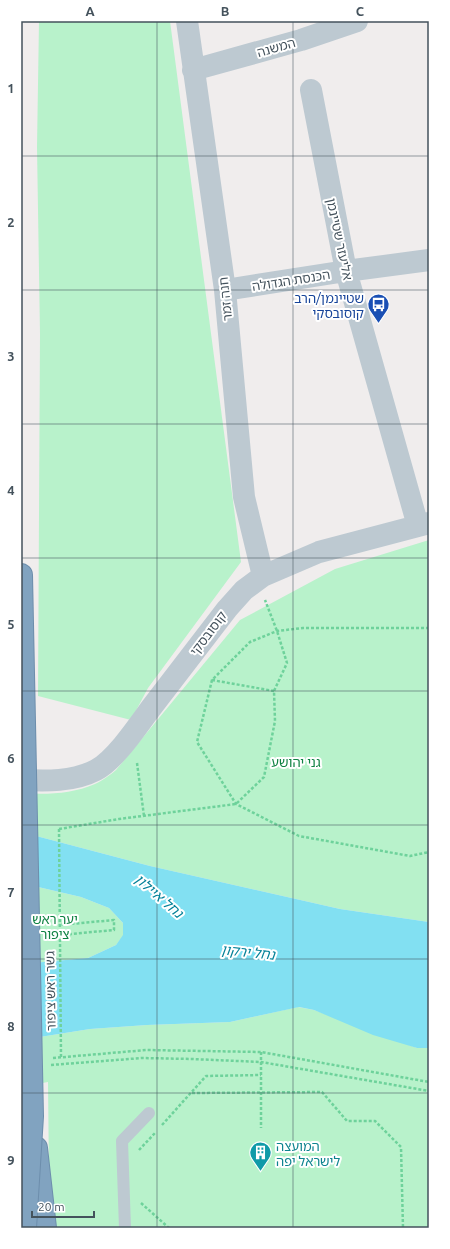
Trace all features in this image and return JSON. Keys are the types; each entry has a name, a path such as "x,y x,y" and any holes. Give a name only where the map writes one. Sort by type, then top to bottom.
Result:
{"highway":[{"path":"21,575 32,1116 25,1228"},
{"path":"32,1116 45,1228"}],"street":[{"name":"חנה זמר","path":"187,21 225,290 244,497 260,579"},
{"name":"המשנה","path":"193,70 301,40 354,22"},
{"name":"אליעזר שטיינמן","path":"310,90 346,271 423,525"},
{"name":"הכנסת הגדולה","path":"225,290 429,260"},
{"name":"קוסובסקי","path":"21,780 51,781 76,776 96,769 110,758 134,731 227,609 244,590 260,579 319,552 423,525"}],"lane":[{"path":"125,1228 122,1141 149,1113"}],"path":[{"path":"134,731 144,816 236,804 264,777 275,721 274,691 287,663 260,579"},
{"path":"429,628 303,628 277,631 250,642 212,680 197,742 236,804 299,836 410,856 429,852"},
{"path":"212,680 274,691"},
{"name":"גשר ראש ציפור","path":"144,816 59,829 61,1064 142,1058 261,1062"},
{"path":"44,936 114,930 114,920 59,925"},
{"path":"61,1057 146,1050 261,1052 429,1082"},
{"path":"261,1052 261,1128"},
{"path":"261,1062 429,1091"},
{"path":"137,1153 206,1076 261,1076"},
{"path":"192,1093 322,1092 347,1121 375,1121 401,1147 403,1228"},
{"path":"138,1199 169,1228"}],"green space":[{"path":"39,21 170,21 241,562 148,688 131,720 38,696 40,334 37,147"},
{"name":"גני יהושע","path":"429,540 429,922 340,909 150,866 21,832 21,793 49,794 77,790 98,783 114,772 240,620 335,569"},
{"name":"יער ראש ציפור","path":"21,883 81,897 109,908 123,923 123,936 116,945 88,958 21,964"},
{"path":"298,1007 314,1010 417,1048 429,1048 429,1228 56,1228 49,1178 48,1082 21,1087 21,1040 90,1029 230,1022"}],"water":[{"path":"21,832 150,866 340,909 429,922 429,1048 417,1048 373,1035 314,1010 299,1007 230,1022 90,1029 21,1040 21,964 88,958 116,945 123,935 123,923 109,908 81,897 21,883"}],"place":[{"name":"שטיינמן/הרב קוסובסקי","path":"379,324"},
{"name":"המועצה לישראל יפה","path":"261,1172"}],"water label":[{"name":"נחל איילון","path":"159,896"},
{"name":"נחל ירקון","path":"248,952"}]}
